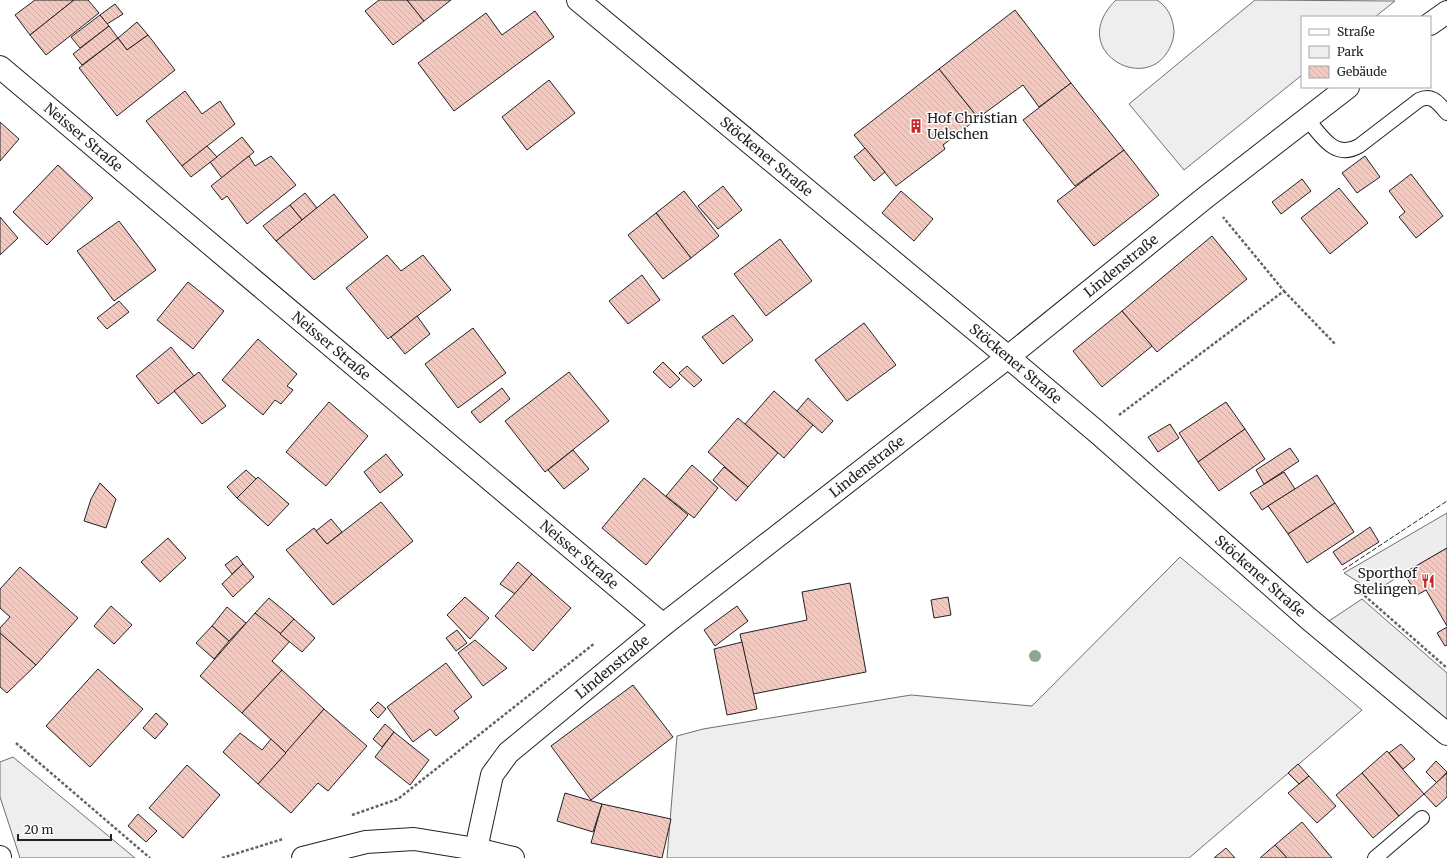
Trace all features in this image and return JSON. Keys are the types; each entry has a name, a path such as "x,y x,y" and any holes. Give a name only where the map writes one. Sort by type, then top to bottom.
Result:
{"street":[{"name":"Stöckener Straße","path":"578,0 1097,432 1309,619 1447,734"},
{"path":"1431,23 1447,12"},
{"name":"Neisser Straße","path":"0,67 663,625"},
{"name":"Lindenstraße","path":"476,849 492,775 508,753 663,625 1008,357 1206,197 1347,88"},
{"path":"302,858 366,842 414,839 476,849 513,858"}],"lane":[{"path":"1306,118 1329,144 1336,149 1343,151 1352,150 1359,146 1419,100 1426,97 1433,98 1447,113"},
{"path":"1375,858 1422,818"}],"path":[{"path":"1206,197 1284,291 1336,345"},
{"path":"1097,432 1284,291"},
{"path":"1357,589 1447,668"},
{"path":"16,743 150,858"}],"green space":[{"path":"1116,0 1157,0 1169,13 1174,31 1173,40 1166,54 1154,65 1140,68 1126,66 1113,59 1103,48 1099,34 1103,18"},
{"path":"1255,0 1395,1 1376,16 1301,16 1301,76 1184,170 1129,104"},
{"path":"1180,557 1362,710 1189,858 667,858 677,736 703,729 911,695 1032,706"},
{"path":"13,757 135,858 20,858 0,797 0,762"}],"shaded area":[{"path":"1447,513 1447,548 1374,592 1344,573"},
{"path":"1362,599 1447,673 1447,734 1320,627"}],"building":[{"path":"35,0 74,0 30,35 15,15"},
{"path":"74,0 88,0 99,13 46,55 30,35"},
{"path":"379,0 407,0 424,21 393,45 365,11"},
{"path":"407,0 451,0 424,21"},
{"path":"115,4 123,14 107,24 100,15"},
{"path":"1015,10 1071,83 1039,107 1023,85 978,118 939,69"},
{"path":"535,11 554,37 454,111 418,63 486,13 502,35"},
{"path":"100,15 109,26 80,48 71,37"},
{"path":"137,22 148,35 127,50 118,38"},
{"path":"109,26 118,38 82,65 73,54"},
{"path":"148,35 175,70 117,116 79,68 118,38 127,50"},
{"name":"Hof Christian Uelschen","path":"939,69 978,118 943,145 945,149 896,186 854,135"},
{"path":"549,80 575,113 527,150 502,117"},
{"path":"1071,83 1124,150 1075,186 1023,120"},
{"path":"185,91 202,114 220,101 235,124 182,166 146,121"},
{"path":"0,122 19,139 0,161"},
{"path":"242,137 254,152 222,178 210,162"},
{"path":"207,146 217,157 191,177 182,166"},
{"path":"865,148 885,172 874,181 854,157"},
{"path":"1124,150 1159,195 1094,246 1057,201"},
{"path":"249,156 255,166 271,156 296,185 247,224 227,196 222,200 211,186"},
{"path":"1365,156 1380,177 1357,193 1342,173"},
{"path":"58,165 93,198 47,245 13,212"},
{"path":"1411,174 1443,216 1416,238 1399,217 1405,212 1389,191"},
{"path":"1302,179 1311,191 1281,214 1272,202"},
{"path":"723,186 742,210 718,229 698,206"},
{"path":"1339,188 1368,223 1330,254 1301,218"},
{"path":"684,191 719,236 691,258 656,213"},
{"path":"901,191 933,219 914,241 882,213"},
{"path":"305,193 317,208 302,220 290,205"},
{"path":"334,194 368,237 314,280 276,241"},
{"path":"290,205 302,220 276,241 263,226"},
{"path":"656,213 691,258 663,279 628,235"},
{"path":"0,217 18,238 0,255"},
{"path":"119,221 156,270 114,301 77,251"},
{"path":"1212,236 1247,279 1157,352 1122,311"},
{"path":"780,239 812,281 766,316 734,274"},
{"path":"387,255 401,271 423,255 451,290 388,339 346,288"},
{"path":"642,275 660,300 628,324 609,301"},
{"path":"188,282 224,311 193,349 157,320"},
{"path":"119,301 129,312 107,329 97,318"},
{"path":"1122,311 1152,346 1102,387 1073,351"},
{"path":"733,315 753,340 723,364 702,337"},
{"path":"417,316 430,334 405,354 391,337"},
{"path":"864,323 896,365 847,401 815,360"},
{"path":"473,328 506,373 458,408 425,364"},
{"path":"258,339 297,374 287,386 293,390 281,404 275,400 263,415 222,380"},
{"path":"171,347 194,376 158,404 136,376"},
{"path":"663,362 680,379 670,388 653,372"},
{"path":"687,366 702,380 694,387 679,373"},
{"path":"199,372 226,406 202,424 174,391"},
{"path":"569,372 609,421 545,472 505,421"},
{"path":"502,388 510,399 480,423 471,412"},
{"path":"774,391 813,425 784,458 745,424"},
{"path":"808,398 833,421 822,433 797,411"},
{"path":"329,402 368,436 326,486 286,452"},
{"path":"1226,402 1245,429 1198,462 1179,433"},
{"path":"738,418 778,453 748,487 708,452"},
{"path":"1170,424 1179,438 1158,452 1148,437"},
{"path":"1245,429 1265,459 1219,491 1198,462"},
{"path":"1290,448 1299,461 1264,484 1256,470"},
{"path":"573,450 589,469 564,489 548,470"},
{"path":"386,454 403,475 380,493 364,472"},
{"path":"692,465 718,488 694,518 666,496"},
{"path":"724,467 748,487 736,501 713,480"},
{"path":"246,470 256,479 237,498 227,487"},
{"path":"1284,472 1295,489 1262,510 1250,493"},
{"path":"1317,475 1335,503 1288,534 1268,506"},
{"path":"258,477 289,504 268,526 237,498"},
{"path":"644,478 688,515 646,565 602,528"},
{"path":"100,483 116,499 106,528 84,521 91,499"},
{"path":"381,502 413,541 333,605 286,550 314,528 327,544"},
{"path":"1335,503 1354,532 1307,563 1288,534"},
{"path":"331,519 342,532 327,544 316,531"},
{"path":"1370,527 1379,542 1342,565 1333,552"},
{"path":"168,538 186,558 160,582 141,562"},
{"name":"Sporthof Stelingen","path":"1447,548 1447,626 1426,590 1417,595 1404,573"},
{"path":"237,556 243,564 232,574 225,565"},
{"path":"518,562 532,574 515,594 500,584"},
{"path":"243,564 254,577 233,597 222,584"},
{"path":"20,567 78,618 36,665 0,633 0,628 10,617 0,608 0,589"},
{"path":"532,574 571,608 533,651 495,616"},
{"path":"850,583 866,672 753,694 740,634 807,620 802,592"},
{"path":"465,597 489,618 470,639 447,615"},
{"path":"948,597 951,615 934,618 931,600"},
{"path":"269,598 294,619 280,634 255,613"},
{"path":"111,606 132,625 114,644 94,626"},
{"path":"737,606 748,621 715,646 704,630"},
{"path":"227,607 246,623 229,641 212,626"},
{"path":"255,613 290,641 272,661 282,670 242,713 200,676"},
{"path":"294,619 315,638 302,652 280,634"},
{"path":"212,626 229,641 214,659 196,643"},
{"path":"1447,627 1447,645 1445,646 1437,633"},
{"path":"457,630 467,643 456,651 446,638"},
{"path":"0,633 36,665 7,693 0,687"},
{"path":"475,640 507,668 483,686 458,653"},
{"path":"742,642 757,709 727,715 714,649"},
{"path":"446,663 472,697 454,711 459,718 436,736 430,729 413,742 387,707"},
{"path":"98,669 143,709 90,767 46,726"},
{"path":"282,670 324,709 286,753 242,713"},
{"path":"633,685 673,737 591,800 551,746"},
{"path":"378,702 386,709 378,718 370,710"},
{"path":"324,709 367,746 328,791 318,783 291,813 258,784"},
{"path":"156,713 168,724 155,739 143,728"},
{"path":"385,724 394,732 382,747 373,739"},
{"path":"394,732 429,760 410,785 375,757"},
{"path":"240,733 262,750 271,739 286,753 258,784 223,752"},
{"path":"1401,744 1415,759 1403,769 1389,753"},
{"path":"1387,751 1424,794 1399,816 1362,773"},
{"path":"1436,761 1447,772 1437,783 1426,772"},
{"path":"1298,764 1309,776 1299,784 1288,773"},
{"path":"187,765 220,795 183,838 149,808"},
{"path":"1362,773 1399,816 1373,838 1336,795"},
{"path":"1447,773 1447,797 1436,807 1424,794"},
{"path":"1309,776 1336,806 1317,823 1288,793"},
{"path":"565,793 602,804 593,832 557,821"},
{"path":"602,804 671,819 662,858 591,843"},
{"path":"138,814 157,831 146,842 128,826"},
{"path":"1302,822 1332,858 1287,858 1275,845"},
{"path":"1275,845 1287,858 1260,858"},
{"path":"1226,848 1235,858 1214,858"}],"fence":[{"path":"1343,570 1447,501"}],"place":[{"name":"Hof Christian Uelschen","path":"916,126"},
{"name":"Sporthof Stelingen","path":"1428,581"}]}
